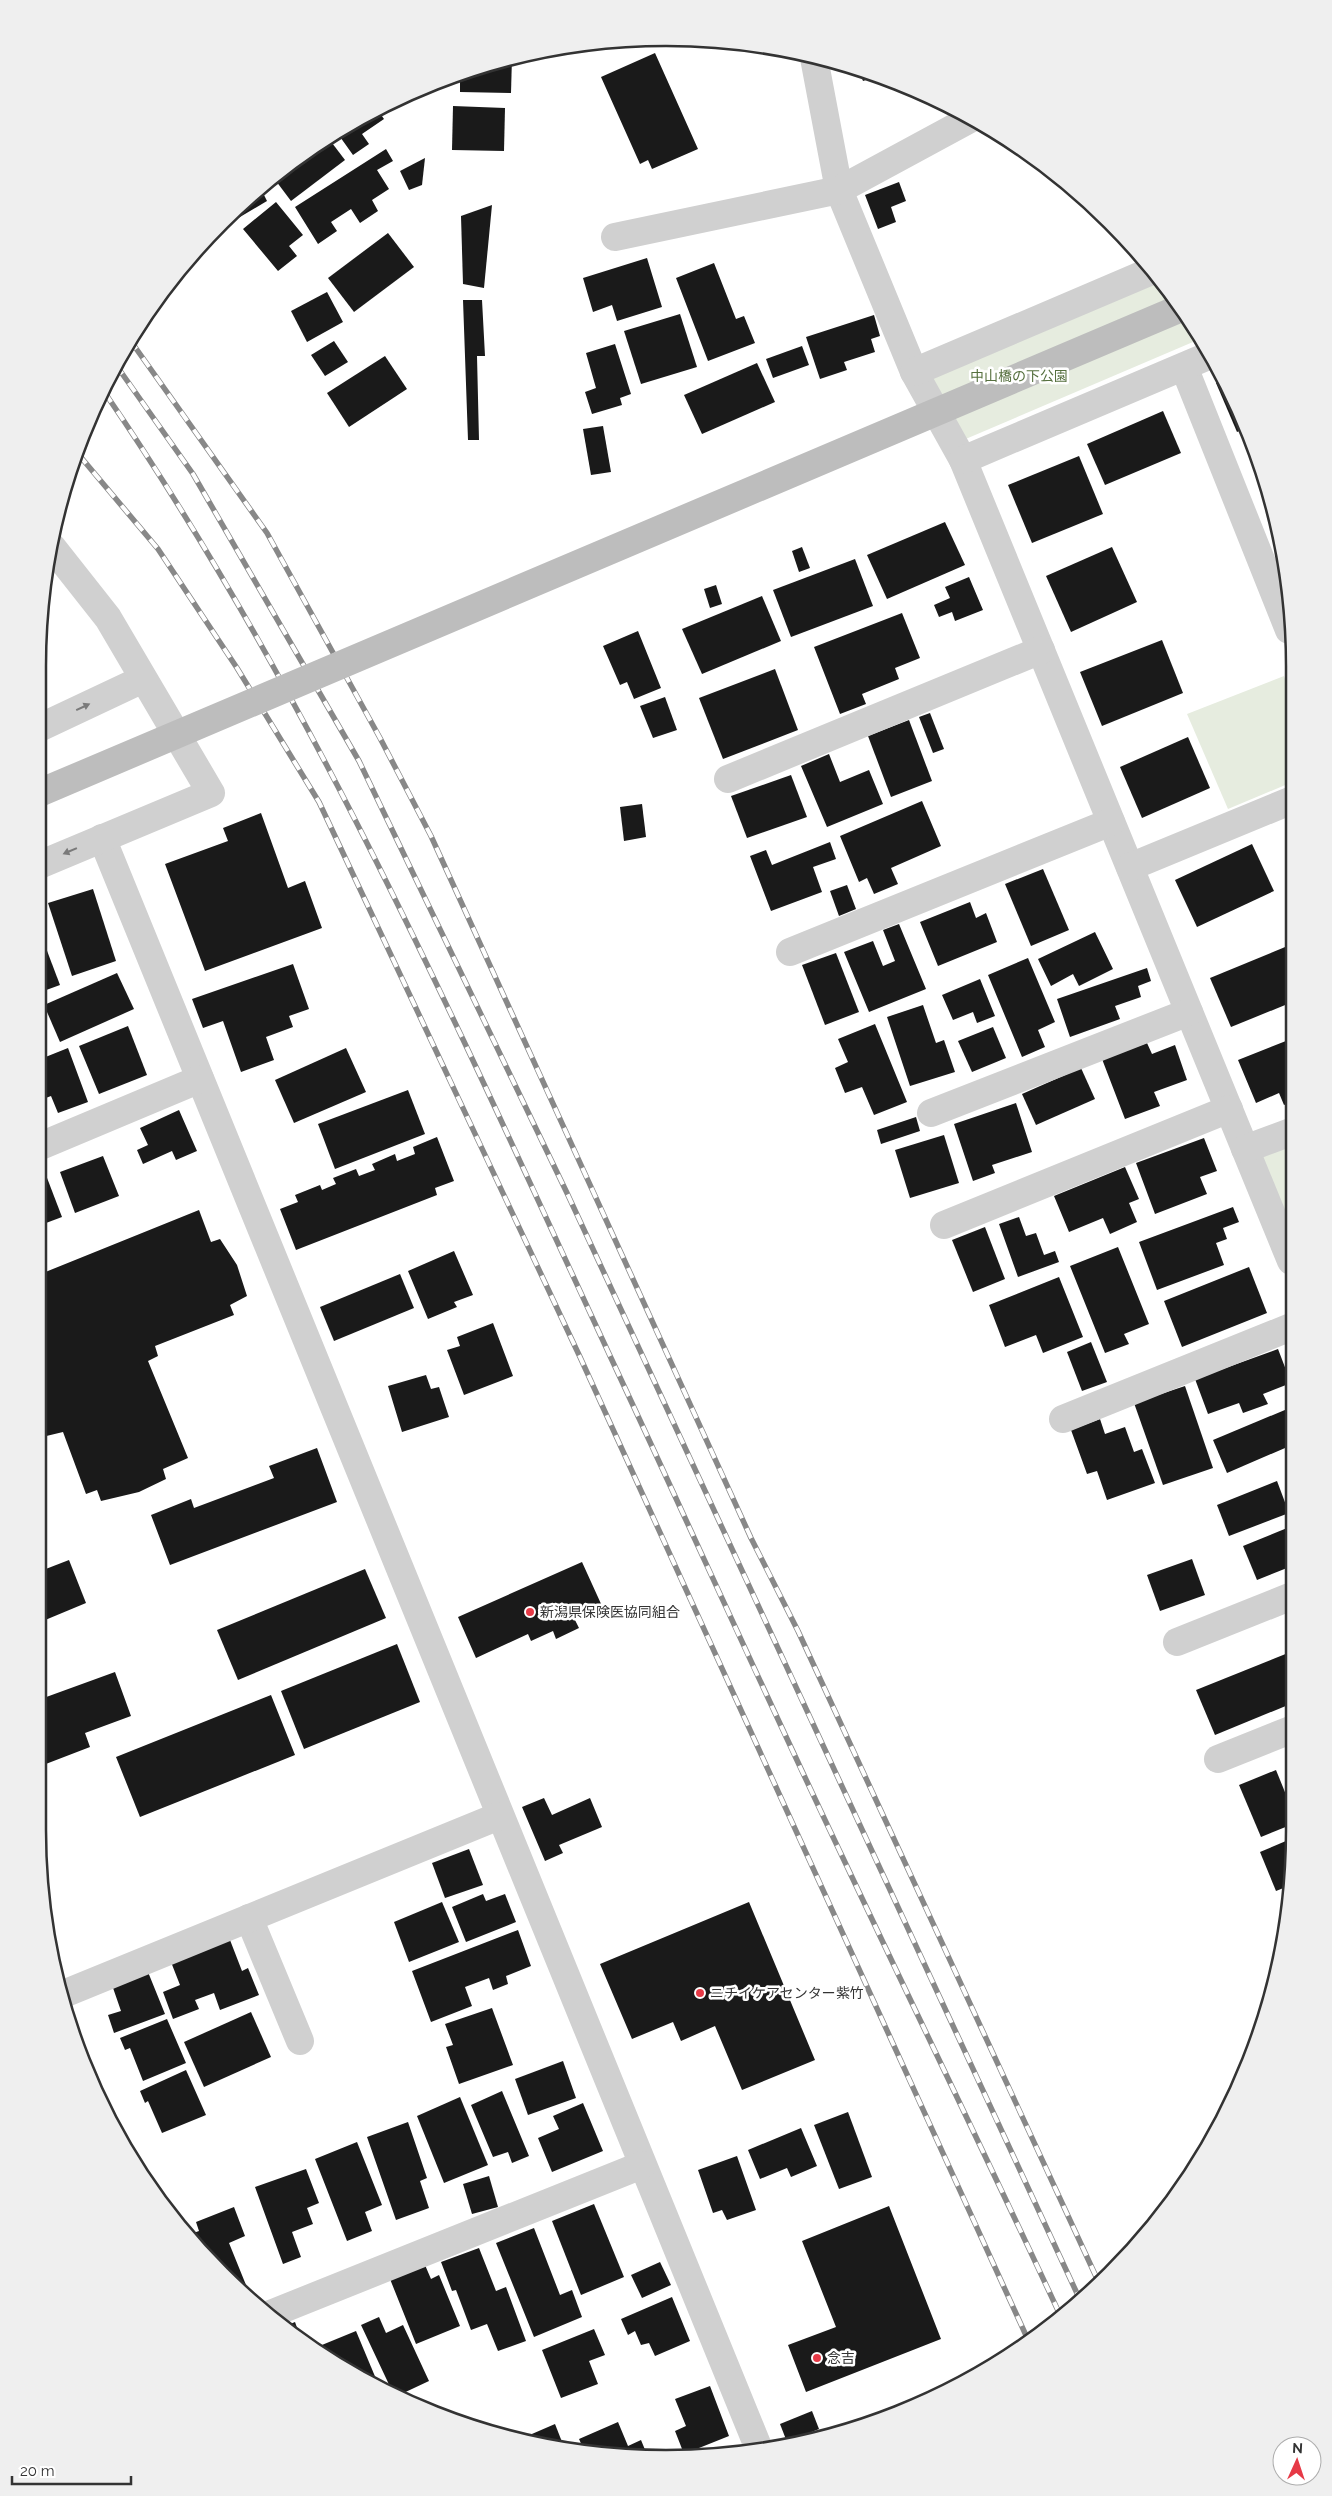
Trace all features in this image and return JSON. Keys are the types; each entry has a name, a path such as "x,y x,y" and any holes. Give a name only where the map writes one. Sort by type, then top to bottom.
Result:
{"street":[{"path":"815,65 839,190 914,372 963,460 1286,1249"},
{"path":"615,237 839,190 964,123"},
{"path":"914,372 1145,274"},
{"path":"46,790 1173,311"},
{"path":"963,460 1196,361 1283,612"},
{"path":"46,862 211,793 108,618 57,553"},
{"path":"728,779 1041,650"},
{"path":"46,725 143,679"},
{"path":"1130,867 1286,804"},
{"path":"790,952 1111,822"},
{"path":"102,838 499,1816 756,2443"},
{"path":"931,1113 1190,1012"},
{"path":"46,1144 200,1079"},
{"path":"944,1225 1229,1109"},
{"path":"1245,1149 1286,1134"},
{"path":"1063,1418 1286,1329"},
{"path":"1177,1642 1286,1598"},
{"path":"1218,1759 1286,1732"},
{"path":"68,1992 499,1816"},
{"path":"249,1918 300,2041"},
{"path":"276,2312 642,2165"}],"green space":[{"name":"中山橋の下公園","path":"1151,281 1194,342 961,441 923,377"},
{"path":"1284,676 1286,682 1286,785 1228,809 1187,714"},
{"path":"1286,1134 1286,1214 1274,1219 1245,1149"}],"building":[{"path":"655,53 698,149 652,169 648,160 640,164 601,77"},
{"path":"512,66 511,93 460,92 460,82"},
{"path":"453,106 505,108 504,151 452,150"},
{"path":"382,116 384,119 362,134 369,144 353,155 341,139"},
{"path":"333,144 345,160 291,201 278,183"},
{"path":"386,149 393,161 377,170 389,189 372,200 378,211 360,223 351,209 331,222 337,231 318,244 295,207"},
{"path":"425,158 422,185 409,190 400,171"},
{"path":"899,182 906,201 891,207 896,222 878,229 865,195"},
{"path":"264,195 267,201 238,218"},
{"path":"276,202 303,235 289,246 297,256 278,271 243,229"},
{"path":"492,205 484,288 463,284 461,216"},
{"path":"388,233 414,267 354,312 328,278"},
{"path":"647,258 662,307 617,321 612,305 593,312 583,278"},
{"path":"714,263 736,319 744,316 755,343 708,361 676,278"},
{"path":"327,292 343,322 307,342 291,311"},
{"path":"463,300 482,300 485,356 477,356 479,440 468,440"},
{"path":"680,314 697,367 641,384 624,331"},
{"path":"874,315 880,336 871,339 875,352 844,362 847,370 820,379 806,337"},
{"path":"334,341 348,362 325,376 311,355"},
{"path":"615,344 631,394 620,398 622,405 592,414 585,392 596,388 586,353"},
{"path":"802,346 809,365 773,378 766,359"},
{"path":"385,356 407,389 349,427 327,393"},
{"path":"757,363 775,402 702,434 684,395"},
{"path":"1216,383 1222,392 1240,431 1237,432"},
{"path":"1163,411 1181,453 1105,485 1087,444"},
{"path":"603,426 611,472 591,475 583,429"},
{"path":"1079,456 1103,514 1032,543 1008,485"},
{"path":"945,522 965,565 887,599 867,555"},
{"path":"802,547 810,568 799,572 792,551"},
{"path":"1112,547 1137,602 1071,632 1046,576"},
{"path":"855,559 873,606 791,637 773,590"},
{"path":"969,577 983,610 955,621 952,612 939,617 934,605 950,598 945,587"},
{"path":"716,585 722,604 710,608 704,589"},
{"path":"762,596 781,641 702,674 682,629"},
{"path":"902,613 920,658 895,668 899,679 862,694 866,704 840,714 814,647"},
{"path":"638,631 661,688 634,699 627,682 620,685 603,646"},
{"path":"1162,640 1183,693 1102,726 1080,672"},
{"path":"775,669 798,730 723,759 699,698"},
{"path":"665,697 677,730 653,738 640,706"},
{"path":"930,713 944,749 933,753 919,717"},
{"path":"909,720 932,781 891,797 868,736"},
{"path":"1188,737 1210,788 1142,818 1120,767"},
{"path":"829,754 840,782 869,770 883,804 827,827 801,766"},
{"path":"791,775 807,817 747,838 731,796"},
{"path":"922,801 941,846 891,868 898,884 874,894 867,878 859,882 840,836"},
{"path":"642,804 646,837 624,841 620,807"},
{"path":"261,813 288,888 305,881 322,928 205,971 165,864 228,841 223,828"},
{"path":"830,842 836,859 813,867 822,892 771,911 750,856 766,850 772,865"},
{"path":"1252,844 1274,891 1197,927 1175,880"},
{"path":"1043,869 1069,930 1031,946 1005,884"},
{"path":"847,885 856,909 839,916 830,891"},
{"path":"93,889 116,961 72,976 48,903"},
{"path":"970,902 976,918 986,913 997,942 938,966 920,922"},
{"path":"899,924 926,989 869,1012 844,952 873,941 883,966 895,961 883,930"},
{"path":"1095,932 1113,969 1079,986 1073,974 1051,986 1038,959"},
{"path":"1286,947 1286,1005 1231,1027 1210,978"},
{"path":"46,948 60,985 46,990"},
{"path":"836,953 859,1012 825,1025 802,965"},
{"path":"1028,958 1055,1022 1038,1030 1045,1047 1022,1057 988,975"},
{"path":"293,964 309,1009 289,1016 293,1027 266,1037 274,1060 241,1072 223,1021 203,1028 192,999"},
{"path":"1147,968 1151,981 1138,986 1141,997 1115,1006 1120,1019 1070,1037 1057,999"},
{"path":"117,973 134,1009 60,1042 46,1010 46,1004"},
{"path":"980,979 995,1016 977,1023 973,1012 953,1020 942,995"},
{"path":"923,1005 936,1043 944,1040 955,1072 910,1086 887,1017"},
{"path":"875,1024 907,1102 874,1115 862,1087 845,1093 835,1068 848,1062 838,1039"},
{"path":"128,1026 147,1075 99,1094 79,1046"},
{"path":"993,1027 1006,1058 972,1072 958,1041"},
{"path":"1286,1041 1286,1104 1284,1105 1279,1093 1256,1103 1238,1060"},
{"path":"1147,1043 1152,1054 1175,1045 1187,1080 1154,1092 1160,1106 1125,1119 1102,1059"},
{"path":"68,1048 88,1102 58,1113 51,1096 46,1098 46,1057"},
{"path":"346,1048 366,1092 294,1123 275,1080"},
{"path":"1081,1068 1095,1099 1036,1125 1022,1094"},
{"path":"408,1090 425,1134 335,1169 318,1124"},
{"path":"1016,1103 1032,1152 992,1165 995,1173 973,1181 954,1124"},
{"path":"179,1110 197,1151 176,1160 172,1151 143,1164 137,1150 148,1145 140,1128"},
{"path":"916,1117 920,1131 881,1144 877,1130"},
{"path":"944,1135 959,1183 910,1198 895,1150"},
{"path":"437,1137 454,1181 435,1188 437,1195 296,1250 280,1209 298,1202 295,1195 320,1185 322,1190 336,1184 333,1178 356,1169 359,1176 375,1170 372,1164 395,1154 397,1161 415,1154 413,1147"},
{"path":"1204,1138 1217,1171 1200,1177 1207,1194 1155,1214 1136,1163"},
{"path":"103,1156 119,1196 75,1213 60,1172"},
{"path":"1125,1167 1139,1199 1129,1203 1137,1222 1110,1234 1103,1218 1069,1232 1054,1196"},
{"path":"46,1175 62,1217 46,1223"},
{"path":"1233,1207 1239,1222 1223,1228 1227,1239 1216,1243 1224,1265 1157,1290 1139,1242"},
{"path":"199,1210 211,1242 220,1239 237,1265 247,1296 230,1305 234,1315 155,1346 158,1356 148,1361 188,1458 163,1469 166,1479 139,1492 101,1501 97,1490 86,1494 63,1432 46,1436 46,1272"},
{"path":"1019,1217 1026,1236 1036,1233 1044,1255 1055,1251 1059,1262 1018,1277 999,1224"},
{"path":"985,1227 1005,1279 973,1292 952,1240"},
{"path":"1118,1247 1149,1324 1124,1334 1129,1344 1105,1353 1070,1266"},
{"path":"454,1251 473,1295 454,1302 457,1307 428,1319 408,1271"},
{"path":"1249,1267 1267,1313 1182,1347 1164,1301"},
{"path":"400,1274 414,1308 334,1341 320,1307"},
{"path":"1059,1277 1083,1337 1043,1353 1036,1335 1005,1347 989,1305"},
{"path":"493,1323 513,1376 464,1395 447,1350 460,1346 457,1337"},
{"path":"1091,1342 1107,1382 1082,1391 1067,1352"},
{"path":"1278,1349 1286,1370 1286,1385 1263,1394 1268,1404 1243,1413 1239,1403 1208,1414 1195,1379"},
{"path":"426,1375 431,1389 439,1387 449,1417 402,1432 388,1386"},
{"path":"1185,1386 1213,1468 1163,1485 1134,1403"},
{"path":"1286,1410 1286,1448 1227,1473 1213,1440"},
{"path":"1100,1419 1105,1434 1125,1427 1134,1452 1142,1449 1155,1483 1107,1500 1097,1471 1087,1474 1071,1430"},
{"path":"317,1448 337,1502 170,1565 151,1515 191,1499 194,1508 274,1478 269,1466"},
{"path":"1277,1481 1286,1505 1286,1514 1229,1536 1217,1505"},
{"path":"1286,1528 1286,1568 1257,1580 1243,1546"},
{"path":"1192,1559 1205,1595 1160,1611 1147,1575"},
{"path":"69,1560 86,1603 46,1620 46,1569"},
{"name":"新潟県保険医協同組合","path":"582,1562 602,1606 574,1618 579,1628 556,1639 553,1631 531,1641 528,1634 476,1658 458,1617"},
{"path":"365,1569 386,1618 238,1680 217,1630"},
{"path":"397,1644 420,1702 304,1749 281,1691"},
{"path":"1286,1654 1286,1706 1215,1735 1196,1690"},
{"path":"115,1672 131,1716 85,1733 90,1747 46,1764 46,1697"},
{"path":"271,1695 295,1755 140,1817 116,1757"},
{"path":"1276,1770 1286,1795 1286,1827 1261,1837 1239,1785"},
{"path":"544,1798 552,1815 590,1798 602,1827 559,1845 563,1853 545,1861 522,1807"},
{"path":"1285,1841 1282,1888 1276,1891 1260,1852"},
{"path":"469,1849 483,1885 445,1898 432,1863"},
{"path":"483,1894 486,1901 505,1894 516,1922 466,1942 452,1907"},
{"path":"442,1902 459,1942 409,1962 394,1922"},
{"name":"ニチイケアセンター紫竹","path":"749,1902 815,2060 742,2090 715,2026 681,2041 673,2022 632,2039 600,1964"},
{"path":"518,1930 531,1966 506,1976 508,1984 493,1990 489,1978 465,1987 472,2006 431,2022 412,1971"},
{"path":"230,1940 242,1971 248,1968 259,1995 220,2010 214,1993 195,2000 199,2009 173,2019 163,1992 180,1985 171,1962"},
{"path":"148,1972 165,2014 114,2033 108,2015 121,2011 112,1985"},
{"path":"492,2008 513,2065 459,2084 446,2047 453,2045 445,2024"},
{"path":"251,2012 271,2057 204,2087 184,2042"},
{"path":"167,2019 186,2063 143,2081 130,2048 125,2050 120,2038"},
{"path":"563,2061 576,2098 528,2115 515,2079"},
{"path":"186,2070 206,2115 162,2133 148,2101 145,2103 140,2091"},
{"path":"502,2091 529,2156 512,2163 508,2152 493,2157 471,2105"},
{"path":"460,2097 488,2165 444,2183 417,2116"},
{"path":"583,2103 603,2151 552,2172 538,2138 559,2129 553,2116"},
{"path":"848,2112 872,2177 839,2189 814,2125"},
{"path":"408,2122 427,2178 420,2181 429,2208 396,2220 367,2137"},
{"path":"801,2128 817,2166 791,2177 787,2168 760,2179 748,2150"},
{"path":"357,2142 382,2205 365,2212 372,2231 347,2241 315,2159"},
{"path":"737,2156 756,2210 727,2220 722,2210 713,2213 698,2170"},
{"path":"306,2169 319,2203 307,2208 313,2224 292,2232 301,2257 283,2264 255,2187"},
{"path":"489,2176 498,2207 472,2214 463,2184"},
{"path":"594,2204 624,2277 581,2295 552,2221"},
{"path":"889,2206 941,2339 806,2392 788,2345 836,2327 802,2241"},
{"path":"234,2207 245,2236 229,2243 246,2285 195,2233 199,2231 196,2222"},
{"path":"534,2228 560,2295 572,2290 582,2317 534,2337 496,2243"},
{"path":"479,2248 496,2291 506,2287 526,2341 498,2351 487,2324 471,2330 456,2290 452,2291 441,2262"},
{"path":"660,2262 671,2285 642,2298 631,2275"},
{"path":"425,2265 431,2279 439,2275 460,2326 416,2344 390,2279"},
{"path":"672,2297 690,2341 655,2356 649,2343 641,2345 635,2331 628,2335 621,2319"},
{"path":"379,2317 386,2333 403,2325 429,2381 405,2392 389,2384 361,2325"},
{"path":"594,2329 605,2355 589,2361 598,2384 561,2398 542,2350"},
{"path":"356,2331 375,2377 356,2367 322,2345"},
{"path":"710,2386 729,2436 698,2448 682,2449 675,2431 686,2426 675,2399"},
{"path":"812,2411 819,2429 786,2438 780,2424"},
{"path":"618,2422 628,2446 641,2440 645,2449 581,2443 579,2439"},
{"path":"555,2424 561,2440 545,2438 530,2435"}],"railway":[{"path":"135,347 267,533 380,738 431,836 751,1538 798,1631 1096,2276"},
{"path":"121,372 193,474 359,761 567,1193 1077,2294"},
{"path":"108,397 180,507 249,624 315,744 378,865 496,1110 814,1796 1058,2310"},
{"path":"82,459 158,549 237,668 319,802 580,1357 1025,2334"}],"place":[{"name":"新潟県保険医協同組合","path":"530,1612"},
{"name":"ニチイケアセンター紫竹","path":"700,1993"},
{"name":"念吉","path":"817,2358"}]}
